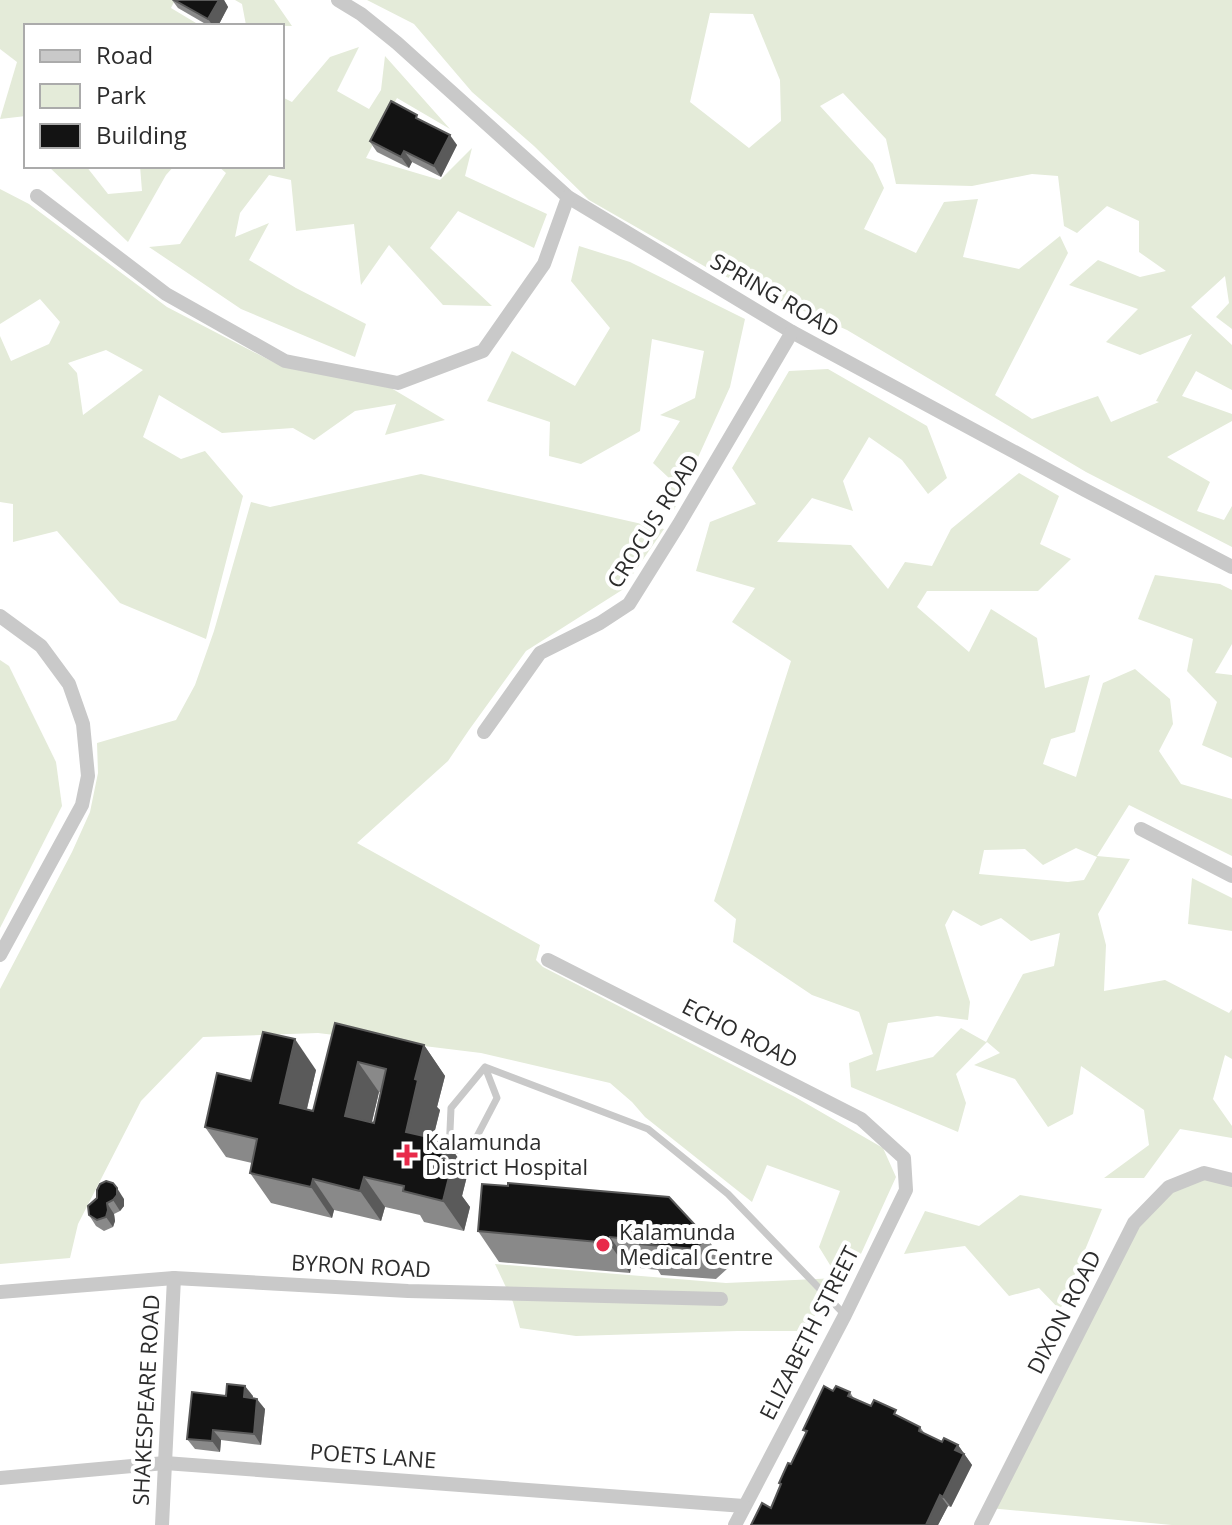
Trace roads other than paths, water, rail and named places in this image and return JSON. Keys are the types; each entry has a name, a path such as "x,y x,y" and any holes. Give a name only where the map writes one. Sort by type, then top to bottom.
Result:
{"street":[{"name":"SPRING ROAD","path":"338,0 397,43 568,197 792,332 1232,567"},
{"path":"37,196 166,294 285,361 398,383 483,351 544,264 568,197"},
{"name":"CROCUS ROAD","path":"484,732 540,653 600,623 629,604 792,332"},
{"path":"0,616 41,646 69,684 83,724 88,776 82,805 0,955"},
{"path":"1141,829 1232,876"},
{"name":"ECHO ROAD","path":"548,960 861,1119 904,1158"},
{"name":"ELIZABETH STREET","path":"735,1525 845,1315 906,1190 904,1158"},
{"name":"DIXON ROAD","path":"981,1525 1134,1223 1169,1187 1204,1173 1232,1180"},
{"name":"BYRON ROAD","path":"0,1292 174,1278 408,1291 721,1299"},
{"name":"SHAKESPEARE ROAD","path":"162,1525 174,1278"},
{"name":"POETS LANE","path":"0,1478 165,1463 744,1506"}],"lane":[{"path":"485,1067 497,1098 473,1144 449,1153 451,1108 485,1067"},
{"path":"485,1067 648,1129 728,1194 845,1315"}],"place":[{"name":"Kalamunda District Hospital","path":"407,1155"},
{"name":"Kalamunda Medical Centre","path":"603,1245"}]}
